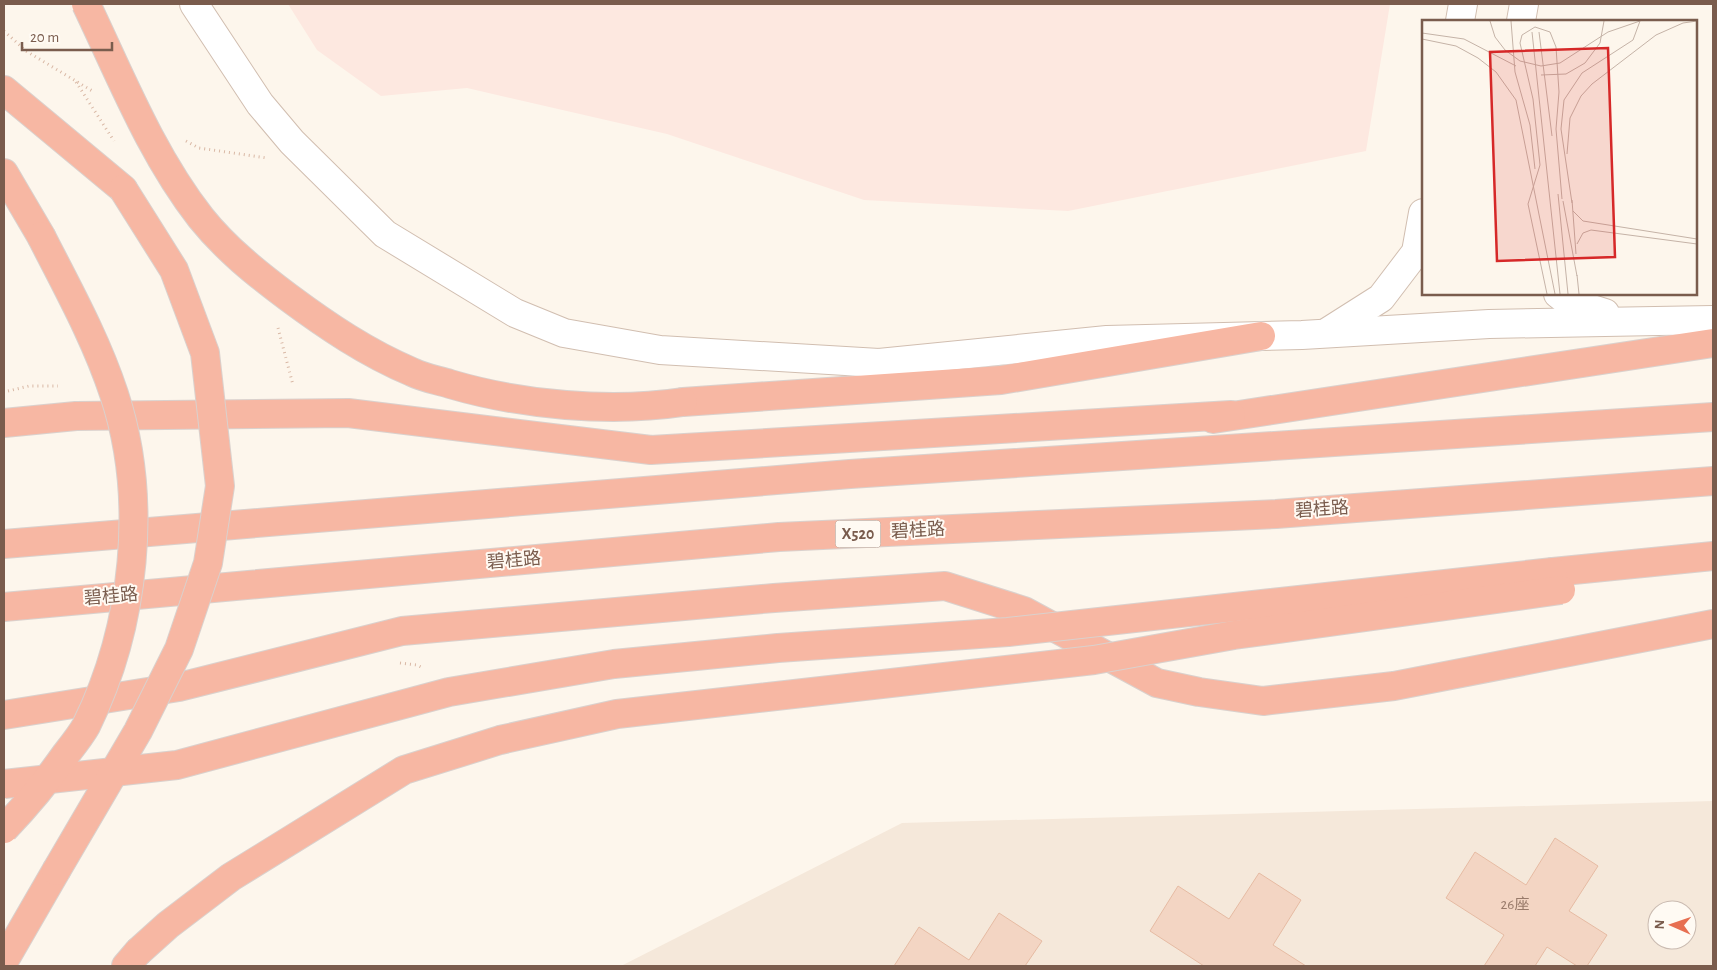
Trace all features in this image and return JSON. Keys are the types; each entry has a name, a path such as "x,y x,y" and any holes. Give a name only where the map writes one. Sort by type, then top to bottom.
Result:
{"highway":[{"path":"86,4 161,161 202,218 245,265 323,324 368,350 414,373 481,393 542,404 654,406 683,402 1001,380 1261,336"},
{"path":"4,90 123,189 174,270 205,353 215,425 220,486 208,563 178,648 138,730 4,961"},
{"path":"4,173 41,236 80,314 114,394 127,449 133,503 134,553 125,606 112,663 85,727 41,790 4,829"},
{"path":"947,469 1231,415 1713,343"},
{"path":"4,424 76,416 348,414 651,450 1231,415"},
{"path":"4,544 850,474 1713,417"},
{"name":"碧桂路","path":"4,607 779,537 1276,514 1713,481"},
{"path":"132,959 168,925 231,877 404,770 500,740 617,714 1094,660 1713,556"},
{"path":"4,784 177,765 449,692 614,664 778,648 1008,632 1557,581 1713,562"},
{"path":"4,714 179,687 402,631 774,598 945,586 1024,611 1156,683 1199,692 1263,701 1394,686 1713,624"}],"street":[{"path":"194,4 260,104 292,142 386,234 515,313 564,332 660,350 879,362 1106,340 1261,336 1488,324 1625,320 1713,320"},
{"path":"1460,20 1463,4"},
{"path":"1521,20 1524,4"},
{"path":"1328,332 1382,298 1416,252 1422,219"},
{"path":"1559,295 1567,301 1625,320"}],"path":[{"path":"399,663 417,665 426,670"}],"shaded area":[{"path":"288,4 1390,4 1366,151 1068,211 864,200 667,134 467,88 381,96 317,50"},
{"path":"1713,801 1713,966 621,966 902,823"}],"building":[{"path":"1555,838 1598,866 1569,911 1607,935 1587,966 1577,966 1547,947 1535,966 1484,966 1504,935 1446,898 1475,852 1526,885"},
{"path":"1259,873 1301,900 1273,945 1306,966 1204,966 1150,931 1178,886 1229,919"},
{"path":"999,913 1042,941 1025,966 894,966 919,927 969,960"}]}
